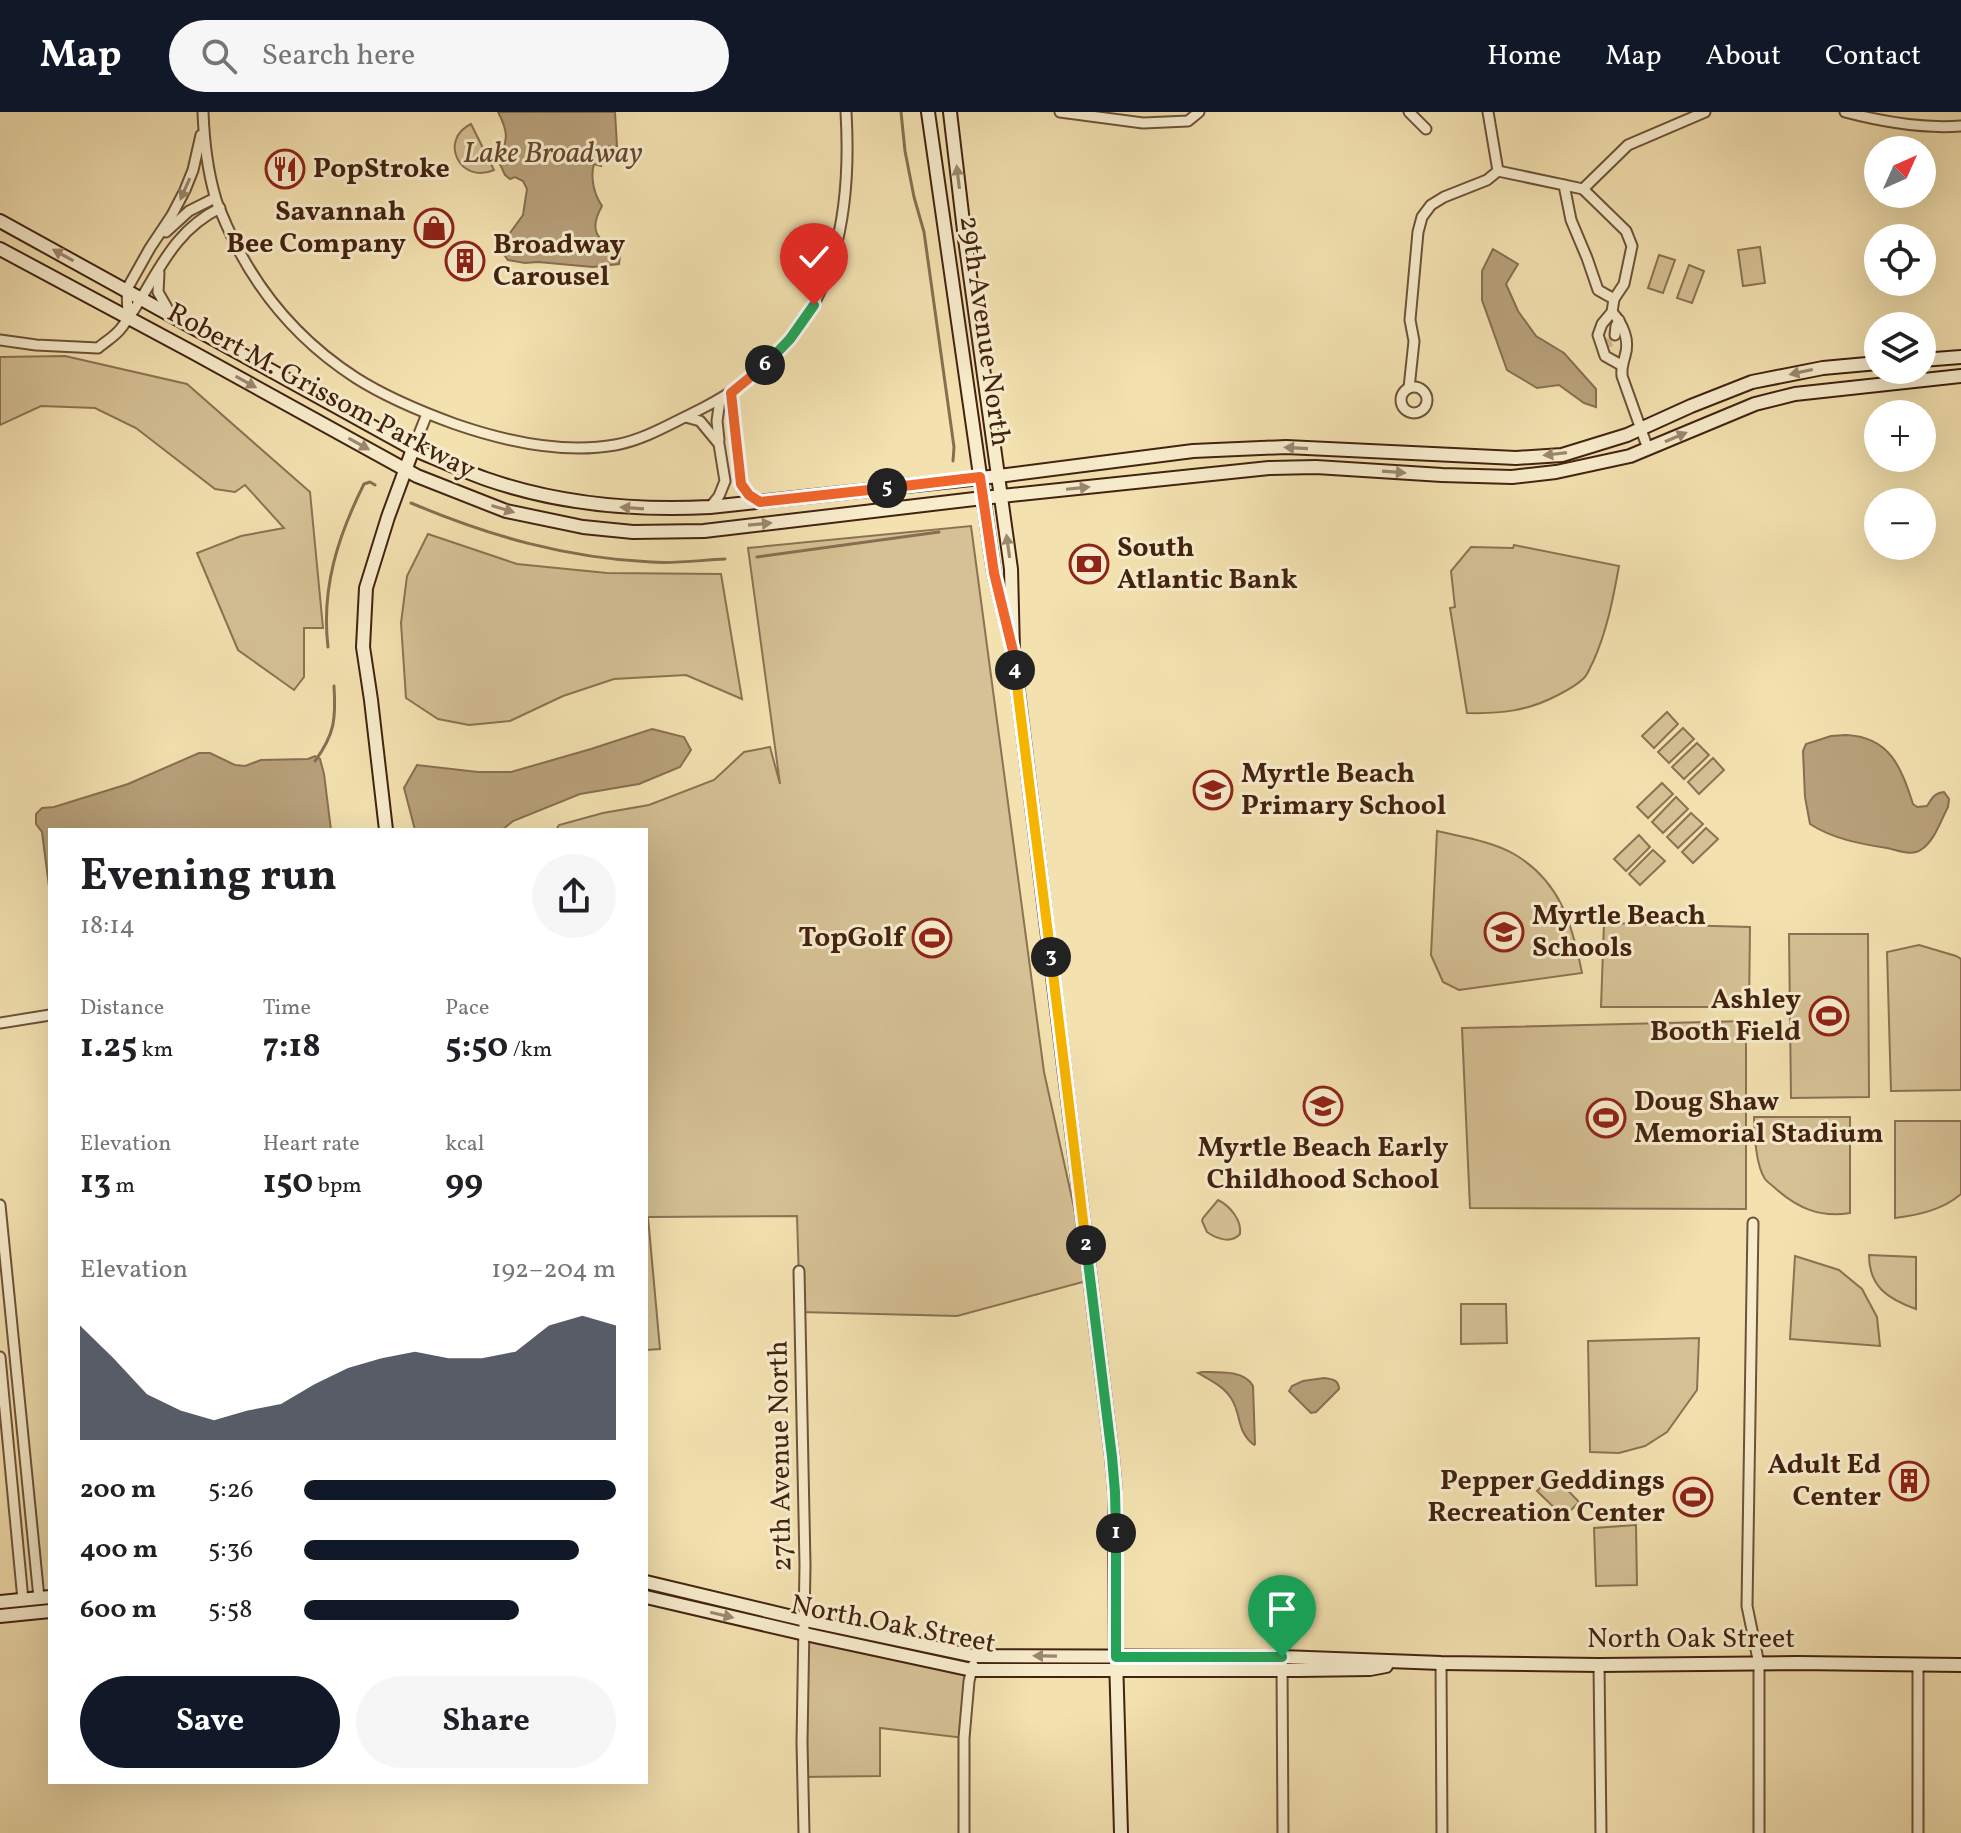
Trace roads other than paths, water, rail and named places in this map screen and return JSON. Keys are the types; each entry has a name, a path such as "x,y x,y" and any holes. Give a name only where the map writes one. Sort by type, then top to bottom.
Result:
{"main road":[{"name":"29th Avenue North","path":"928,112 994,573 1013,651"},
{"name":"29th Avenue North","path":"950,112 1011,569 1013,651 1112,1457 1121,1833"},
{"name":"Robert M. Grissom Parkway","path":"0,221 413,449 486,479 548,496 608,506 710,507 999,476 1193,451 1286,447 1516,458 1562,455 1627,435 1752,382 1823,368 1864,364"},
{"name":"Robert M. Grissom Parkway","path":"0,249 405,470 506,511 545,521 633,532 704,531 1269,468 1316,467 1512,477 1556,472 1630,456 1755,404 1795,394 1961,376"},
{"path":"1936,359 1961,357"},
{"path":"386,828 363,647 366,588 413,449"},
{"name":"North Oak Street","path":"648,1582 974,1656 1116,1664"},
{"path":"0,1602 44,1597"},
{"name":"North Oak Street","path":"648,1597 972,1670 1116,1664 1421,1662 1961,1665"},
{"path":"0,1616 48,1611"}],"street":[{"path":"203,112 209,171 217,203 251,273 299,334 359,380 427,414 515,442 561,447 616,445 641,438 686,417 731,393 790,339 814,305 837,244 844,210 848,154 846,112"},
{"path":"1060,112 1143,123 1188,121 1199,112"},
{"path":"1409,112 1426,129"},
{"path":"1488,112 1498,171"},
{"path":"1583,189 1628,145 1705,112"},
{"path":"1845,112 1877,121 1936,128 1961,126"},
{"path":"128,317 127,289 185,190 193,170 203,124"},
{"path":"1498,171 1583,189 1626,231 1632,246 1624,284 1614,299 1616,326 1612,342"},
{"path":"1409,388 1414,341 1410,320 1422,217 1431,205 1444,197 1487,180 1498,171"},
{"path":"1564,185 1571,220 1598,290 1614,299"},
{"path":"150,248 189,211 217,203"},
{"path":"0,340 98,348 117,333 172,248 217,203"},
{"path":"160,269 158,292 170,313"},
{"path":"1616,316 1602,324 1598,335 1605,356 1619,367"},
{"path":"1616,316 1625,334 1626,354 1619,367"},
{"path":"1602,324 1612,342 1648,449"},
{"path":"1612,342 1626,354"},
{"path":"731,393 741,484 749,495 760,502"},
{"path":"710,507 725,481 717,421 720,400"},
{"path":"413,449 427,414"},
{"path":"686,417 700,421 719,444"},
{"path":"0,1023 48,1015"},
{"path":"0,1205 44,1597"},
{"path":"1753,1223 1747,1606 1759,1664 1759,1833"},
{"name":"27th Avenue North","path":"799,1271 805,1620 802,1742 804,1833"},
{"path":"0,1357 23,1600"},
{"path":"964,1833 964,1738 974,1656"},
{"path":"1441,1663 1442,1833"},
{"path":"1282,1664 1283,1833"},
{"path":"1599,1665 1601,1833"},
{"path":"1918,1665 1918,1833"}],"water":[{"name":"Lake Broadway","path":"498,112 615,112 617,146 602,147 601,166 594,164 592,175 602,206 595,228 605,242 621,248 619,264 593,267 508,260 499,248 523,215 527,189 523,181 505,175 498,160 506,136"},
{"path":"1493,249 1518,264 1506,284 1518,311 1536,336 1564,353 1596,389 1596,407 1584,403 1559,385 1537,388 1507,370 1482,300 1482,271"},
{"path":"652,729 684,737 691,750 680,767 639,784 580,794 513,821 504,828 414,828 404,788 417,765 478,772 511,772"},
{"path":"1846,735 1873,741 1892,756 1917,807 1927,806 1934,796 1944,792 1949,799 1937,830 1922,849 1909,853 1857,843 1828,834 1810,824 1803,751 1806,744"},
{"path":"199,753 210,753 235,765 245,766 261,760 308,759 315,756 320,759 324,774 331,828 48,828 48,878 42,832 36,824 36,814 42,808 128,784"},
{"path":"1198,1373 1238,1375 1253,1386 1254,1445 1244,1434 1231,1398"},
{"path":"1324,1378 1336,1382 1339,1389 1316,1412 1311,1413 1289,1391 1303,1381"}],"waterway":[{"path":"901,112 905,151 924,232 954,447 953,461"},
{"path":"328,647 329,583 339,543 364,484 370,482 375,485"},
{"path":"411,503 499,535 589,556 660,562 725,559"},
{"path":"757,557 939,532"},
{"path":"315,761 333,725 334,686"}],"tunnel":[{"path":"1606,339 1609,348"}],"place":[{"name":"PopStroke","path":"285,169"},
{"name":"Savannah Bee Company","path":"434,228"},
{"name":"Broadway Carousel","path":"465,261"},
{"name":"South Atlantic Bank","path":"1089,564"},
{"name":"Myrtle Beach Primary School","path":"1213,790"},
{"name":"Myrtle Beach Schools","path":"1504,932"},
{"name":"TopGolf","path":"932,938"},
{"name":"Ashley Booth Field","path":"1829,1016"},
{"name":"Myrtle Beach Early Childhood School","path":"1323,1106"},
{"name":"Doug Shaw Memorial Stadium","path":"1606,1118"},
{"name":"Adult Ed Center","path":"1909,1481"},
{"name":"Pepper Geddings Recreation Center","path":"1693,1497"}]}
